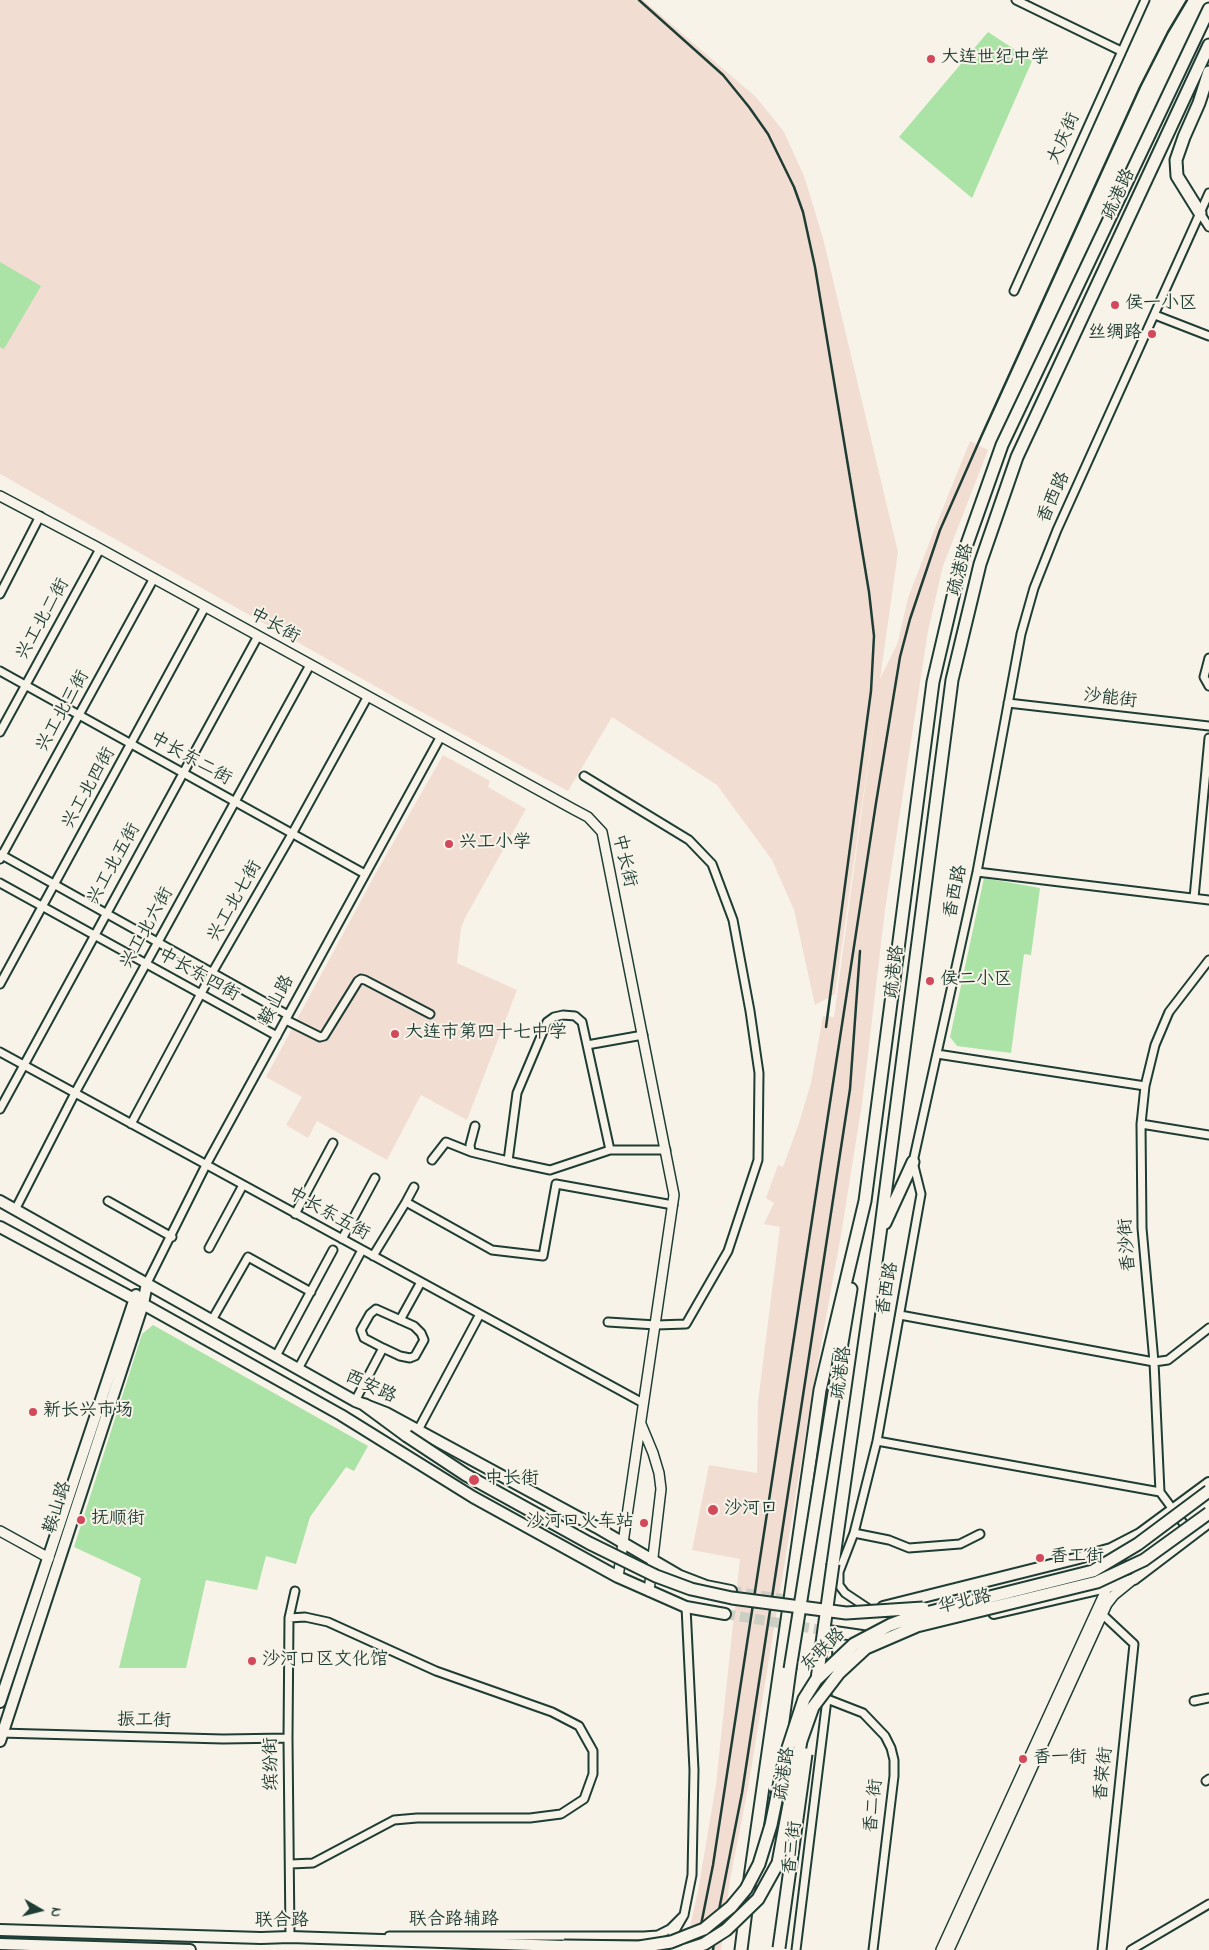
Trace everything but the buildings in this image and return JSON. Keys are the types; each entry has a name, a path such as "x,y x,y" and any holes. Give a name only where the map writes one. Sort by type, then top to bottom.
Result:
{"highway":[{"path":"766,1839 790,1670 865,1201 933,682 962,558 1002,445 1209,9"},
{"name":"疏港路","path":"778,1949 880,1234 952,680 980,564 1018,456 1209,45"},
{"path":"1200,213 1177,176 1176,160 1199,103 1209,72"},
{"path":"880,1234 913,1162"},
{"path":"741,1950 820,1390 865,1201"},
{"path":"360,1403 466,1475 589,1543 656,1576 691,1589 732,1598 846,1613 950,1606"},
{"name":"东联路","path":"564,1946 639,1947 671,1942 704,1929 731,1907 746,1889 759,1864 785,1757 804,1699 816,1680 854,1644 890,1625 914,1616 1093,1571 1138,1544 1209,1491"},
{"name":"东联路","path":"686,1950 704,1944 726,1930 758,1899 778,1863 801,1741 813,1707 839,1673 866,1648 926,1624 1097,1582 1144,1560 1209,1513"},
{"path":"749,1950 751,1871"}],"main road":[{"name":"西安路","path":"0,1201 360,1403 386,1413 418,1430 667,1568 696,1583 731,1591"},
{"name":"西安路","path":"0,1227 341,1415 473,1497 618,1577 686,1607 725,1614"},
{"name":"鞍山路","path":"0,1702 138,1302 147,1283"},
{"name":"鞍山路","path":"1,1736 138,1302"},
{"path":"834,1606 869,1609 1110,1549 1134,1538 1209,1483"},
{"path":"1134,1579 1209,1522"},
{"name":"华北路","path":"828,1631 873,1638 903,1634 1108,1587 1134,1579"},
{"name":"联合路","path":"0,1930 564,1946"},
{"path":"0,1944 190,1950"}],"street":[{"path":"1016,0 1121,51"},
{"name":"大庆街","path":"1014,290 1145,0"},
{"name":"香西路","path":"869,1609 852,1599 839,1585 839,1572 854,1533 877,1441 921,1194 913,1162 977,872 1021,634 1034,588 1057,530 1209,193"},
{"path":"1200,213 1209,227"},
{"path":"1155,315 1209,336"},
{"name":"中长街","path":"0,496 154,578 205,608 588,817 602,832 674,1195 618,1577"},
{"path":"0,594 40,516"},
{"name":"兴工北二街","path":"0,732 100,549"},
{"name":"兴工北三街","path":"1,856 154,578"},
{"name":"兴工北四街","path":"0,984 205,608"},
{"name":"兴工北五街","path":"0,1109 258,636"},
{"path":"1209,658 1204,677 1209,686"},
{"name":"兴工北六街","path":"15,1210 75,1093 310,665"},
{"name":"中长东二街","path":"0,671 365,874"},
{"name":"兴工北七街","path":"131,1124 212,973 368,696"},
{"name":"沙能街","path":"1008,703 1209,726"},
{"name":"鞍山路","path":"147,1283 172,1237 206,1165 441,736"},
{"path":"1194,898 1209,738"},
{"path":"584,776 689,840 712,864 733,920 750,1011 758,1073 758,1160 728,1251 686,1324 656,1325 608,1322"},
{"name":"中长东四街","path":"1,856 212,973 320,1037 324,1036 361,979 430,1014"},
{"path":"977,872 1209,900"},
{"name":"中长东四街","path":"0,883 277,1036"},
{"name":"香沙街","path":"1160,1492 1154,1362 1142,1228 1141,1124 1146,1086 1155,1045 1169,1012 1209,960"},
{"path":"508,1161 517,1094 547,1022 563,1015 575,1016 582,1022 610,1150"},
{"path":"587,1045 643,1035"},
{"name":"中长东五街","path":"0,1052 643,1403"},
{"path":"937,1054 1146,1086"},
{"path":"1141,1124 1209,1135"},
{"path":"471,1152 470,1145 475,1126"},
{"path":"432,1160 446,1142 471,1152 550,1170 610,1150 666,1150"},
{"path":"295,1214 333,1143"},
{"path":"342,1239 375,1178"},
{"path":"406,1202 492,1250 543,1256 556,1184 673,1205"},
{"path":"209,1248 243,1185"},
{"path":"373,1256 414,1187"},
{"path":"108,1201 172,1237"},
{"path":"276,1356 333,1250"},
{"path":"298,1368 362,1250"},
{"path":"212,1320 248,1258 311,1292"},
{"path":"400,1320 420,1282"},
{"path":"376,1309 414,1326 421,1333 424,1340 415,1356 410,1358 400,1356 383,1348 364,1338 361,1330 370,1314 376,1309"},
{"path":"418,1430 480,1314"},
{"path":"900,1315 1154,1362 1168,1360 1209,1328"},
{"path":"360,1403 383,1348"},
{"path":"641,1424 653,1453 662,1488 649,1591"},
{"path":"877,1441 1160,1492 1192,1535"},
{"path":"0,1532 49,1558"},
{"path":"854,1533 890,1540 909,1548 960,1544 980,1534"},
{"path":"941,1950 1125,1548 1134,1538"},
{"path":"655,1543 667,1568"},
{"path":"949,1950 1102,1614 1114,1595 1134,1579"},
{"name":"缤纷街","path":"294,1937 288,1738 289,1618 295,1592"},
{"path":"664,1950 684,1915 692,1875 694,1770 686,1607"},
{"name":"香荣街","path":"1102,1614 1134,1644 1102,1950"},
{"path":"289,1618 305,1617 328,1622 436,1671 552,1712 579,1726 593,1750 593,1774 584,1799 561,1814 530,1818 417,1818 394,1820 313,1863 291,1864"},
{"name":"香三街","path":"796,1950 827,1699 828,1631"},
{"path":"1194,1701 1209,1698"},
{"name":"香二街","path":"827,1699 863,1713 885,1736 894,1760 894,1776 873,1950"},
{"name":"振工街","path":"1,1736 288,1738"},
{"path":"1132,1950 1209,1904"},
{"name":"联合路辅路","path":"294,1937 658,1935 670,1929 684,1915"},
{"path":"611,1936 617,1942 619,1950"}],"shaded area":[{"path":"0,0 643,0 756,97 784,132 804,176 823,238 898,552 880,679 898,642 908,598 970,441 988,450 943,566 928,631 885,910 862,1104 748,1788 730,1880 721,1950 685,1950 698,1891 716,1784 740,1559 692,1550 709,1465 757,1473 758,1402 780,1227 764,1224 774,1203 766,1198 778,1165 783,1167 799,1123 811,1083 823,1016 834,1017 876,707 835,994 815,1005 794,910 772,860 717,785 612,717 568,791 405,703 0,474"},
{"name":"大连市第四十七中学","path":"443,755 490,781 488,787 526,809 465,918 461,928 457,963 517,990 467,1120 421,1095 387,1160 317,1121 308,1138 286,1125 302,1097 266,1077 372,880"}],"green space":[{"path":"988,32 1032,61 972,198 899,137"},
{"path":"0,262 41,286 4,349 0,347"},
{"path":"984,878 1040,888 1031,955 1024,954 1011,1053 957,1046 950,1037"},
{"path":"153,1325 368,1446 354,1471 346,1467 310,1517 296,1564 266,1556 257,1590 206,1580 186,1668 119,1668 141,1578 74,1547 142,1334"}],"tunnel":[{"path":"731,1591 796,1601"},
{"path":"725,1614 828,1631"}],"railway":[{"path":"639,0 723,75 768,134 794,187 803,212 815,267 869,592 874,636 871,691 826,1027"},
{"path":"696,1950 713,1865 900,657 910,619 940,530 1140,87 1168,32 1187,0"},
{"path":"713,1950 742,1793 850,1089 860,951"}],"place":[{"name":"大连世纪中学","path":"931,59"},
{"name":"侯一小区","path":"1115,305"},
{"name":"丝绸路","path":"1152,334"},
{"name":"兴工小学","path":"449,844"},
{"name":"侯二小区","path":"930,981"},
{"name":"大连市第四十七中学","path":"395,1034"},
{"name":"新长兴市场","path":"33,1412"},
{"name":"中长街","path":"474,1480"},
{"name":"沙河口","path":"713,1510"},
{"name":"抚顺街","path":"81,1520"},
{"name":"沙河口火车站","path":"644,1523"},
{"name":"香工街","path":"1040,1558"},
{"name":"沙河口区文化馆","path":"252,1661"},
{"name":"香一街","path":"1023,1759"}]}
